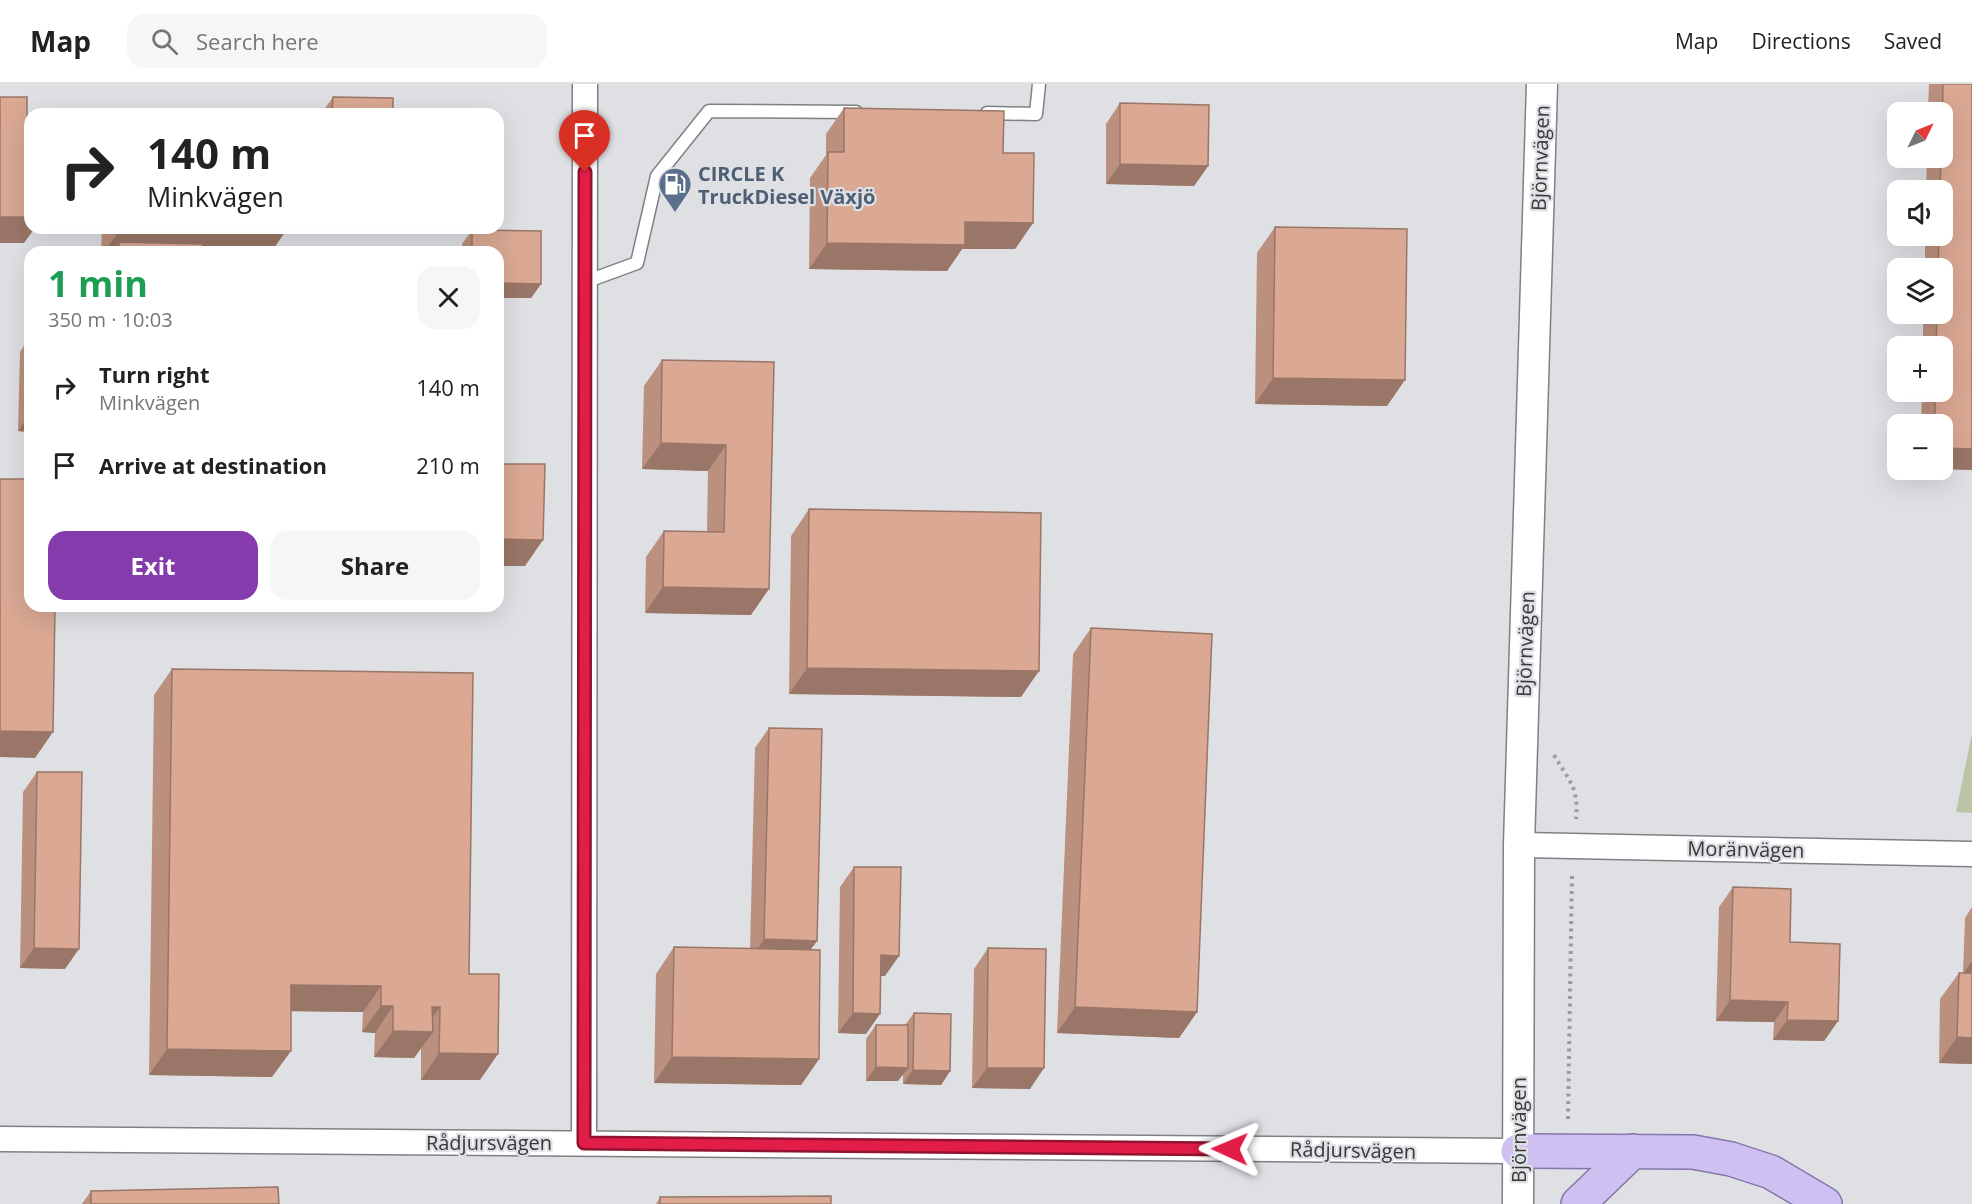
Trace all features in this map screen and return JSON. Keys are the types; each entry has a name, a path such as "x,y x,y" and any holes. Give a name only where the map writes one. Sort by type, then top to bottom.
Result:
{"main road":[{"path":"1518,1151 1693,1152 1731,1159 1771,1172 1825,1204"},
{"path":"1578,1204 1633,1151"}],"street":[{"path":"584,1143 585,84"},
{"name":"Björnvägen","path":"1518,1204 1519,845 1542,84"},
{"name":"Moränvägen","path":"1519,845 1972,854"},
{"name":"Rådjursvägen","path":"0,1139 1518,1151"}],"lane":[{"path":"978,113 1036,114 1039,84"},
{"path":"585,282 637,262 657,176 709,111 873,112"}],"path":[{"path":"1551,746 1554,756 1574,786 1577,803 1573,846 1567,1151"}],"green space":[{"path":"1972,733 1972,813 1956,812"}],"building":[{"path":"1943,84 1972,84 1972,449 1953,448 1953,414 1935,414 1935,402 1953,402 1953,336 1936,336 1937,324 1953,324 1953,258 1938,258 1939,246 1953,246 1953,180 1940,180 1941,168 1953,168 1953,102 1943,102"},
{"path":"0,97 27,97 27,108 24,108 24,217 0,217"},
{"path":"333,97 393,98 393,108 332,108"},
{"path":"1120,103 1209,105 1208,166 1120,164"},
{"path":"844,108 1004,111 1003,153 1034,153 1033,223 965,222 965,245 827,243 828,152 844,152"},
{"path":"1275,227 1407,229 1405,380 1273,378"},
{"path":"504,230 541,231 541,284 504,283 504,246 472,246 472,234 504,234"},
{"path":"119,242 203,244 203,246 119,246"},
{"path":"662,360 774,362 769,589 663,587 664,531 724,532 726,445 661,443"},
{"path":"504,464 545,464 543,540 504,539"},
{"path":"0,479 24,479 24,612 55,612 53,732 0,731"},
{"path":"809,509 1041,513 1039,671 807,668"},
{"path":"1091,628 1212,634 1197,1012 1075,1007"},
{"path":"172,669 473,673 469,974 499,974 498,1054 439,1053 440,1007 432,1007 433,1032 393,1031 393,1006 381,1006 381,986 291,985 291,1051 167,1049"},
{"path":"769,728 822,729 817,941 764,939"},
{"path":"37,772 82,772 79,949 34,948"},
{"path":"854,867 901,867 899,956 881,955 880,1014 853,1013"},
{"path":"1733,887 1791,889 1790,942 1840,944 1838,1021 1787,1020 1788,1002 1730,1000"},
{"path":"674,947 820,950 819,1059 672,1057"},
{"path":"988,948 1046,949 1044,1068 987,1068"},
{"path":"1959,973 1972,973 1972,1038 1957,1037"},
{"path":"914,1013 951,1014 950,1071 913,1070"},
{"path":"876,1025 908,1025 908,1068 876,1067"},
{"path":"278,1187 279,1204 91,1204 91,1191"},
{"path":"831,1196 831,1204 660,1204 660,1197"}],"place":[{"name":"CIRCLE K TruckDiesel Växjö","path":"675,213"}],"route":[{"path":"585,172 584,1143 1230,1149"}]}
